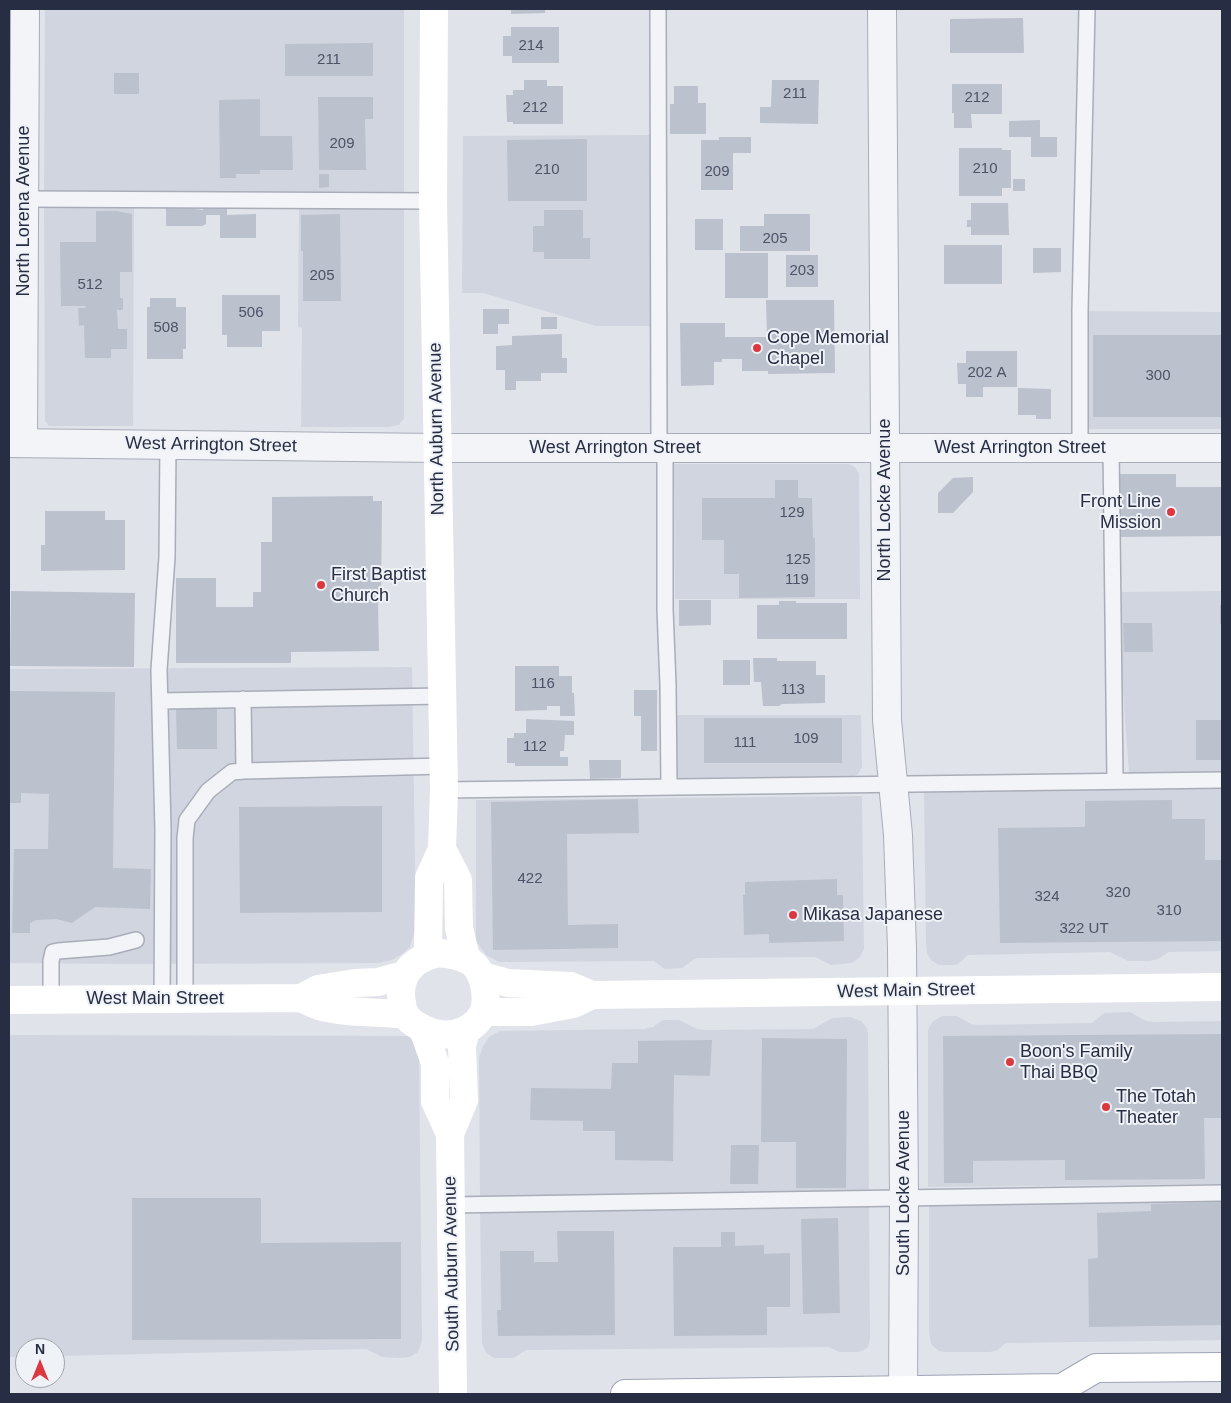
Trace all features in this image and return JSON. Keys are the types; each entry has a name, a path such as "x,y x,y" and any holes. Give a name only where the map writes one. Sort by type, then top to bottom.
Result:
{"main road":[{"name":"North Auburn Avenue","path":"428,956 429,878 442,849 443,778 434,201 434,9"},
{"name":"North Auburn Avenue","path":"442,849 458,880 459,928 474,967"},
{"path":"440,953 474,967 486,1001 475,1021 453,1034 437,1034 414,1022 402,1003 401,988 404,975 411,965 428,956 440,953"},
{"name":"West Main Street","path":"474,967 508,982 570,986 592,994 1222,988"},
{"name":"West Main Street","path":"301,998 318,989 355,982 378,982 404,975"},
{"name":"West Main Street","path":"475,1021 573,1004 592,994"},
{"name":"West Main Street","path":"9,1000 301,998 319,1006 355,1012 385,1012 414,1022"},
{"name":"South Auburn Avenue","path":"454,1394 450,1134 464,1100 462,1046 475,1021"},
{"name":"South Auburn Avenue","path":"414,1022 434,1063 435,1101 450,1134"},
{"path":"625,1394 1068,1391 1096,1368 1222,1367"}],"street":[{"name":"North Lorena Avenue","path":"16,443 24,199 25,9"},
{"name":"North Locke Avenue","path":"882,9 887,720 898,835 902,991"},
{"name":"West Arrington Street","path":"16,443 437,448 1222,448"},
{"name":"South Locke Avenue","path":"902,991 904,1392"}],"lane":[{"path":"658,9 662,448 669,787"},
{"path":"1080,448 1080,310 1087,9"},
{"path":"24,199 434,201"},
{"path":"168,444 167,557 160,670 163,830 173,999"},
{"path":"1111,448 1116,781"},
{"path":"161,701 442,696"},
{"path":"243,699 244,771"},
{"path":"173,999 187,820 208,791 232,772 669,787 1222,780"},
{"path":"51,1000 51,961 53,952 109,947 136,940"},
{"path":"450,1206 1222,1193"}],"shaded area":[{"path":"45,9 404,9 404,192 44,191"},
{"path":"651,135 651,326 596,326 483,293 462,293 463,136"},
{"path":"44,206 134,207 133,426 49,426 45,421"},
{"path":"299,206 404,208 404,418 399,425 388,427 301,427 302,328 298,327"},
{"path":"1074,311 1222,312 1222,429 1073,429"},
{"path":"674,464 849,464 855,467 859,474 860,599 675,599"},
{"path":"1222,591 1222,772 1129,773 1120,653 1120,592"},
{"path":"412,667 416,927 410,947 402,954 392,960 379,963 9,963 9,669"},
{"path":"676,715 861,715 862,767 858,774 852,777 676,778"},
{"path":"1222,786 1222,951 1169,952 1158,959 1149,961 1128,961 1110,952 968,955 958,964 954,965 939,965 931,960 927,953 926,943 924,790"},
{"path":"862,796 864,949 860,957 852,963 831,965 815,957 698,958 682,968 665,969 654,961 499,962 486,955 476,941 476,800"},
{"path":"1130,1012 1146,1021 1154,1022 1222,1021 1222,1184 928,1187 928,1030 932,1022 942,1016 957,1016 971,1024 979,1025 1092,1023 1104,1013"},
{"path":"850,1017 861,1021 867,1028 868,1033 869,1191 480,1196 479,1058 483,1046 489,1037 500,1031 644,1029 653,1027 663,1020 679,1020 697,1029 706,1030 813,1029 832,1018"},
{"path":"9,1035 408,1036 415,1043 419,1054 422,1341 418,1352 410,1357 399,1358 382,1357 366,1349 65,1356 65,1338 15,1338 15,1357 9,1357"},
{"path":"1222,1200 1222,1340 1009,1343 1004,1344 998,1350 990,1352 944,1352 939,1351 931,1344 929,1331 929,1205"},
{"path":"869,1204 870,1339 868,1347 864,1350 858,1352 839,1352 829,1347 526,1350 513,1358 494,1358 486,1353 482,1343 480,1210"}],"building":[{"path":"511,9 545,9 545,13 511,14"},
{"path":"1023,18 1024,53 950,53 950,19"},
{"path":"511,27 559,27 559,63 512,63 512,56 503,56 503,36 511,36"},
{"path":"373,43 373,76 285,76 285,44"},
{"path":"114,73 139,73 139,94 114,94"},
{"path":"524,80 547,80 547,86 563,86 563,124 513,124 513,122 507,122 506,95 513,95 513,90 524,90"},
{"path":"772,80 819,80 818,124 760,123 760,107 771,107"},
{"path":"952,84 1002,84 1002,114 971,114 972,128 954,128"},
{"path":"674,86 698,86 698,103 706,103 706,134 670,134 670,104 674,104"},
{"path":"318,97 373,97 373,119 365,119 366,170 319,170"},
{"path":"260,99 260,136 292,136 293,170 260,170 260,174 236,174 236,178 220,178 219,100"},
{"path":"1040,120 1040,137 1057,137 1057,157 1031,157 1031,137 1009,137 1009,121"},
{"path":"719,137 751,137 751,153 733,153 733,190 701,190 701,140 719,140"},
{"path":"587,139 587,201 508,201 507,140"},
{"path":"959,148 1002,148 1002,150 1011,150 1011,188 1002,188 1002,196 959,196"},
{"path":"319,174 329,174 329,187 319,188"},
{"path":"1013,179 1025,179 1025,191 1013,191"},
{"path":"971,203 1008,203 1009,235 971,235 971,227 967,227 967,220 971,220"},
{"path":"166,207 195,207 195,209 203,210 203,208 227,207 227,215 256,214 256,238 220,238 220,215 206,215 206,224 202,226 166,226"},
{"path":"544,210 583,210 583,238 590,238 590,259 544,259 544,252 533,252 533,226 544,226"},
{"path":"96,211 117,211 132,214 132,272 120,272 120,298 123,298 123,310 117,310 118,329 127,329 127,349 111,349 111,358 85,358 84,325 79,326 78,308 86,308 85,306 61,306 60,242 96,242"},
{"path":"340,214 341,301 303,301 301,215"},
{"path":"764,214 810,214 810,251 740,251 740,226 764,226"},
{"path":"695,219 723,219 723,250 695,250"},
{"path":"944,245 1002,245 1002,284 944,284"},
{"path":"1033,248 1061,248 1061,272 1033,273"},
{"path":"725,253 768,253 768,298 725,298"},
{"path":"786,255 818,255 818,287 786,287"},
{"path":"222,295 280,295 280,331 262,331 262,347 227,347 227,335 222,335"},
{"path":"150,298 176,298 176,307 186,307 186,349 183,349 183,359 147,359 147,307 150,307"},
{"name":"Cope Memorial Chapel","path":"766,300 834,300 835,373 768,374 768,371 742,371 742,359 722,359 722,362 714,362 714,385 681,386 680,323 725,323 725,337 767,337"},
{"path":"483,309 509,309 509,324 498,324 498,334 483,334"},
{"path":"541,317 557,317 557,329 541,329"},
{"path":"562,334 562,358 567,358 567,373 541,373 541,381 516,381 516,390 505,390 505,370 496,370 496,346 512,345 512,336"},
{"path":"1093,335 1222,335 1222,417 1093,417"},
{"path":"966,351 1017,351 1017,387 983,387 983,397 966,397 966,384 958,384 957,363 966,363"},
{"path":"1018,388 1051,389 1051,419 1036,419 1036,415 1018,415"},
{"name":"Front Line Mission","path":"1120,474 1176,474 1176,487 1222,487 1222,536 1120,537"},
{"path":"973,477 973,492 953,513 938,513 938,493 953,478"},
{"path":"775,480 798,480 798,498 812,498 813,538 815,538 815,597 739,598 739,574 724,574 724,540 702,540 702,498 775,498"},
{"name":"First Baptist Church","path":"373,496 373,501 382,501 381,603 378,603 379,651 291,652 291,663 176,663 176,578 216,578 216,607 253,607 253,592 261,592 261,542 272,542 272,497"},
{"path":"45,511 105,511 105,520 125,520 125,570 41,571 41,545 45,545"},
{"path":"11,591 135,593 134,667 10,666"},
{"path":"679,600 711,600 711,625 679,626"},
{"path":"779,601 847,603 847,639 757,639 757,605 779,605"},
{"path":"1220,605 1222,605 1222,624 1220,624"},
{"path":"1123,623 1152,623 1153,652 1124,652"},
{"path":"753,658 777,658 777,661 816,661 816,675 825,675 825,703 763,706 761,682 754,682"},
{"path":"723,660 750,660 750,685 723,685"},
{"path":"515,666 559,666 559,676 572,676 575,716 560,716 560,706 547,706 547,710 515,711"},
{"path":"634,690 657,690 657,751 641,751 641,716 634,716"},
{"path":"9,691 115,692 113,868 151,869 150,909 95,907 72,923 56,919 36,920 30,923 30,933 12,933 14,849 48,849 49,794 21,793 21,803 9,803"},
{"path":"176,709 217,709 217,749 177,749"},
{"path":"704,718 842,718 842,763 704,763"},
{"path":"526,719 574,721 574,735 565,735 564,751 560,751 560,757 568,757 568,766 515,766 515,763 507,763 507,738 514,738 514,733 526,733"},
{"path":"1196,720 1222,720 1222,760 1196,760"},
{"path":"589,760 621,760 621,778 590,779"},
{"path":"638,799 639,833 567,834 568,925 618,924 618,948 493,950 491,802"},
{"path":"1172,800 1172,819 1205,819 1205,860 1222,860 1222,941 1000,943 998,828 1085,827 1085,801"},
{"path":"382,806 382,912 240,913 239,807"},
{"name":"Mikasa Japanese","path":"837,879 837,895 843,895 844,941 769,943 769,934 744,935 743,895 745,895 745,882"},
{"path":"1222,1034 1222,1118 1204,1118 1205,1179 1065,1180 1065,1160 973,1161 973,1183 944,1183 943,1036"},
{"path":"762,1038 847,1039 846,1188 796,1188 796,1142 761,1142"},
{"path":"712,1040 710,1076 674,1075 673,1161 615,1160 615,1131 583,1131 583,1121 530,1120 531,1088 611,1089 612,1063 638,1063 638,1041"},
{"path":"731,1145 759,1145 758,1184 730,1184"},
{"path":"132,1198 261,1198 261,1243 401,1242 401,1339 132,1340"},
{"path":"1222,1202 1222,1325 1089,1327 1088,1259 1098,1258 1097,1213 1151,1211 1151,1204"},
{"path":"838,1218 840,1313 803,1314 801,1219"},
{"path":"557,1231 614,1231 615,1335 498,1336 497,1310 501,1310 500,1251 534,1251 534,1262 558,1262"},
{"path":"721,1232 735,1232 735,1246 764,1245 764,1254 790,1253 790,1307 767,1307 767,1335 674,1336 673,1247 721,1247"}],"place":[{"name":"Cope Memorial Chapel","path":"757,348"},
{"name":"Front Line Mission","path":"1171,512"},
{"name":"First Baptist Church","path":"321,585"},
{"name":"Mikasa Japanese","path":"793,915"},
{"name":"Boon's Family Thai BBQ","path":"1010,1062"},
{"name":"The Totah Theater","path":"1106,1107"}]}
